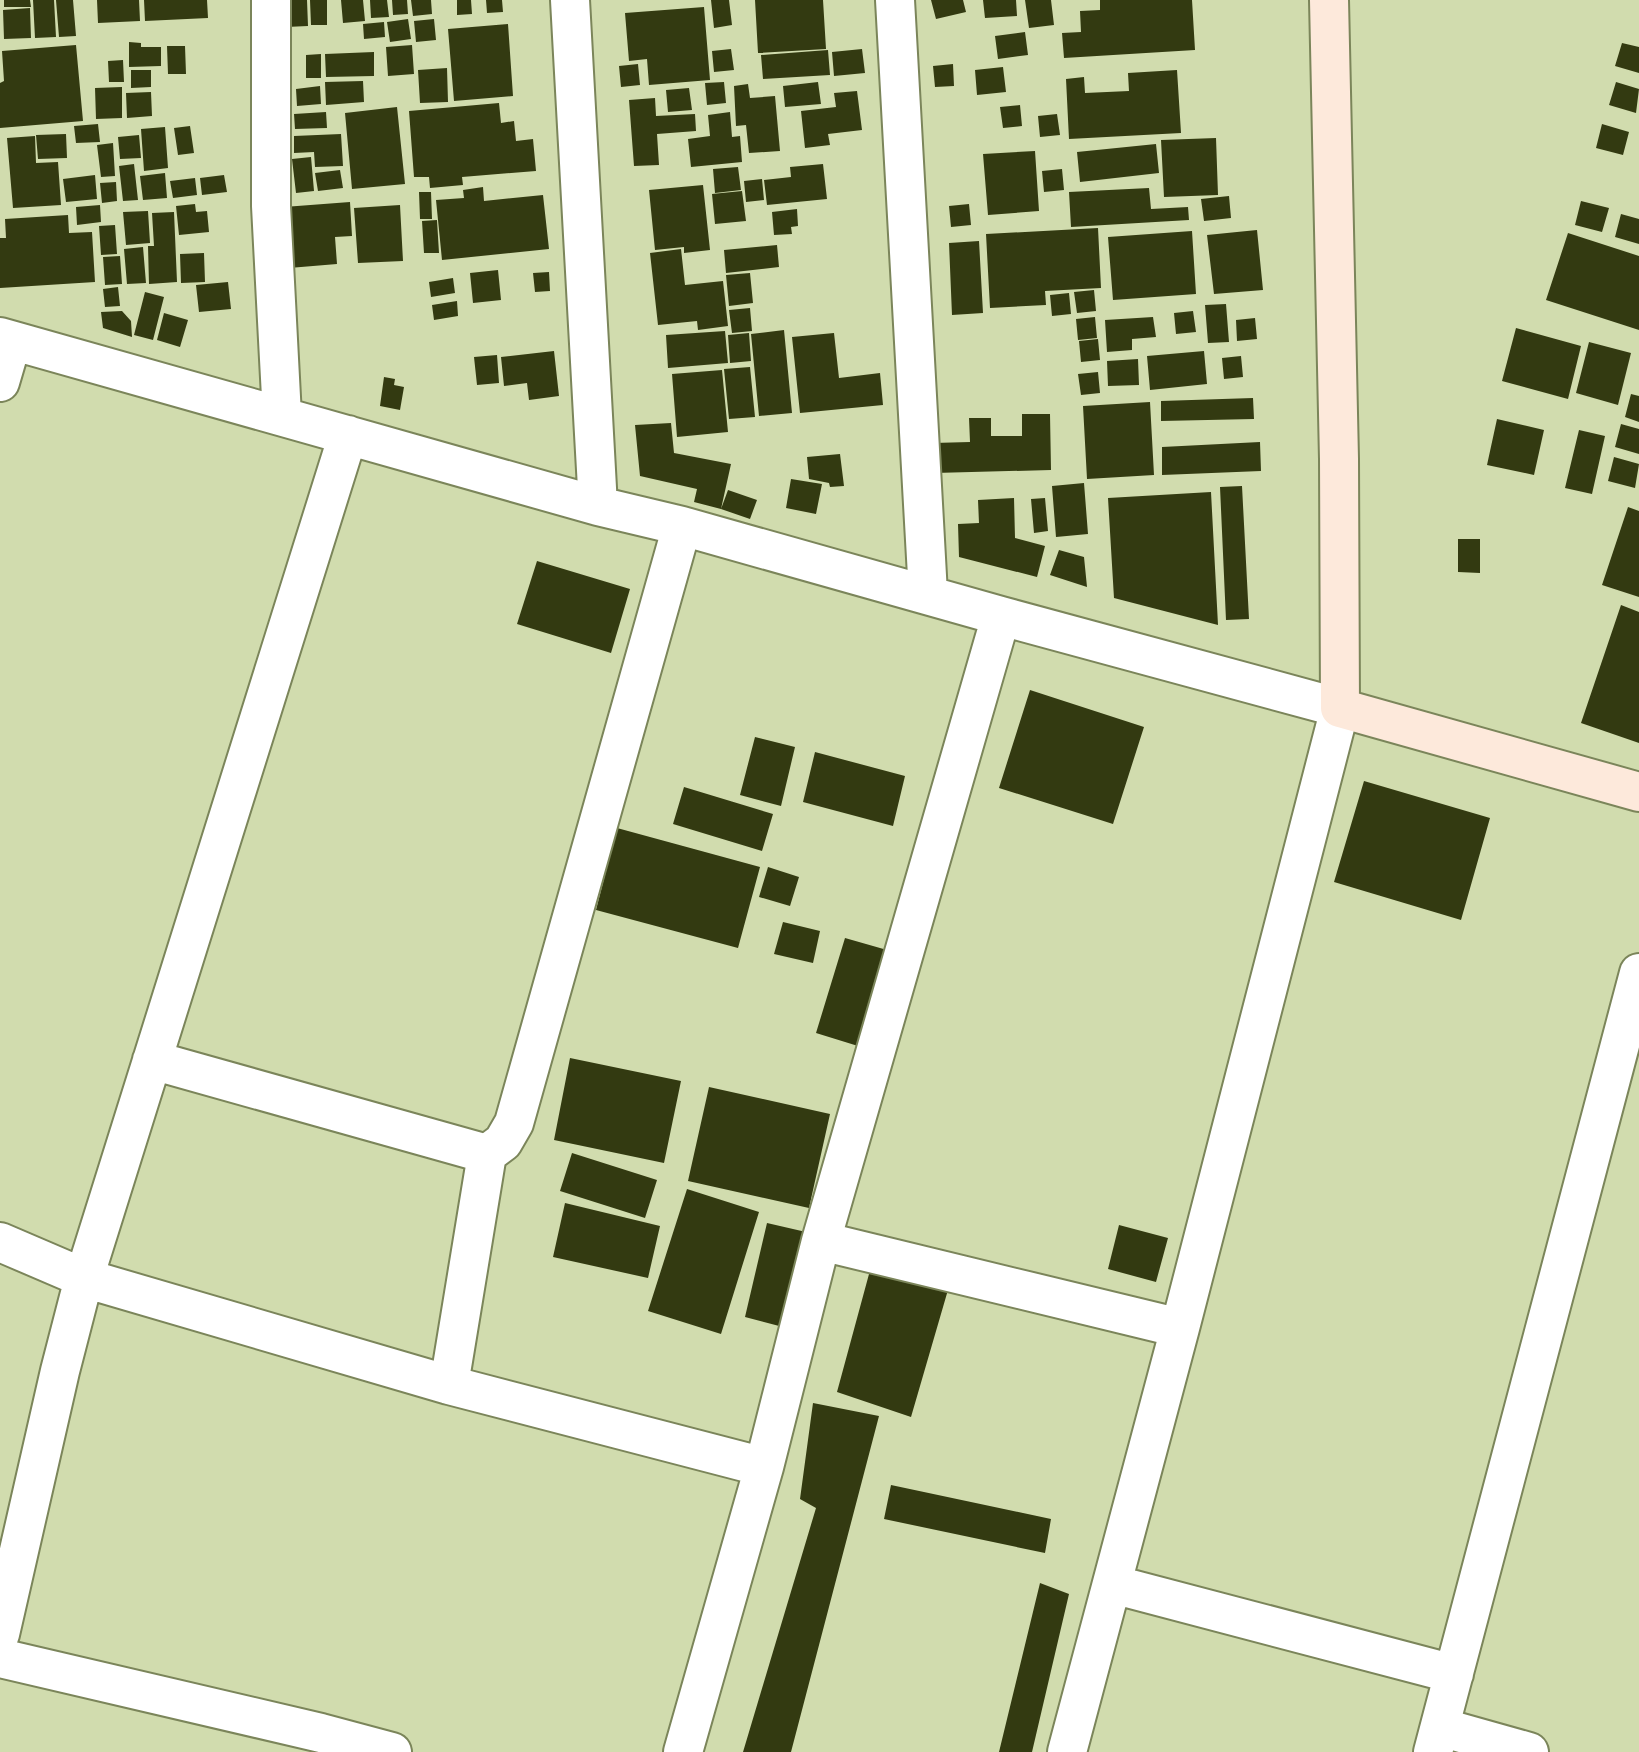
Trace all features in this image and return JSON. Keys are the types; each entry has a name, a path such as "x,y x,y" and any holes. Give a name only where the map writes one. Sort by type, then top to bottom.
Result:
{"street":[{"path":"271,0 271,206 282,416"},
{"path":"570,0 598,506"},
{"path":"895,0 928,594"},
{"path":"1067,1752 1340,708 1339,459 1329,0"},
{"path":"0,382 6,339 598,506 682,526 1639,792"},
{"path":"0,1634 15,1500 60,1371 84,1278 348,435"},
{"path":"449,1385 487,1154 503,1142 514,1123 682,526"},
{"path":"683,1752 764,1467 821,1241 1001,616"},
{"path":"1529,1752 1437,1739 1639,974"},
{"path":"152,1060 487,1154"},
{"path":"821,1241 1180,1328"},
{"path":"0,1242 84,1278 449,1385 764,1467"},
{"path":"1112,1584 1454,1674"},
{"path":"0,1658 319,1743 392,1752"}],"building":[{"path":"4,0 30,0 31,7 4,7"},
{"path":"33,0 54,0 56,37 35,38"},
{"path":"56,0 73,0 76,36 59,37"},
{"path":"97,0 139,0 140,21 98,23"},
{"path":"144,0 207,0 208,18 145,21"},
{"path":"286,0 307,0 308,26 286,27"},
{"path":"310,0 327,0 327,25 311,25"},
{"path":"341,0 363,0 365,21 343,23"},
{"path":"370,0 387,0 389,17 371,18"},
{"path":"392,0 407,0 408,14 393,15"},
{"path":"411,0 431,0 432,14 413,16"},
{"path":"457,0 471,0 472,14 457,15"},
{"path":"486,0 502,0 503,12 487,13"},
{"path":"711,0 729,0 732,25 714,28"},
{"path":"755,0 823,0 826,49 758,53"},
{"path":"931,0 963,0 966,12 936,19"},
{"path":"983,0 1016,0 1017,16 985,18"},
{"path":"1025,0 1051,0 1054,25 1029,28"},
{"path":"1100,0 1192,0 1195,50 1064,58 1062,33 1081,32 1080,11 1100,10"},
{"path":"704,7 710,80 649,85 647,59 629,61 625,13"},
{"path":"30,8 31,38 4,39 3,10"},
{"path":"408,19 411,39 390,42 387,22"},
{"path":"434,19 436,40 416,42 414,21"},
{"path":"384,22 385,37 364,39 363,24"},
{"path":"508,24 513,96 454,101 448,29"},
{"path":"1025,32 1028,55 998,59 995,36"},
{"path":"129,42 141,43 141,47 161,47 161,66 129,67"},
{"path":"1622,43 1639,47 1639,73 1615,66"},
{"path":"76,45 83,121 0,128 0,83 4,81 2,51"},
{"path":"412,45 414,74 388,76 386,47"},
{"path":"167,46 185,46 186,74 168,74"},
{"path":"731,49 734,70 714,72 712,51"},
{"path":"862,49 865,73 834,76 832,52"},
{"path":"828,50 830,75 763,79 761,55"},
{"path":"374,52 374,76 326,77 325,54"},
{"path":"321,54 321,78 306,78 306,55"},
{"path":"123,60 124,82 109,82 108,61"},
{"path":"638,64 640,85 621,87 619,66"},
{"path":"953,64 954,86 935,87 933,66"},
{"path":"1003,67 1006,92 977,95 975,70"},
{"path":"447,68 448,102 420,103 418,70"},
{"path":"131,70 151,70 151,87 131,88"},
{"path":"1177,70 1181,133 1069,139 1066,79 1084,77 1085,93 1129,91 1128,73"},
{"path":"363,81 364,102 326,105 325,82"},
{"path":"724,82 726,103 707,105 705,83"},
{"path":"818,82 821,104 785,107 783,86"},
{"path":"1616,82 1639,89 1636,113 1609,105"},
{"path":"748,84 750,98 775,96 780,151 749,153 746,125 736,126 734,86"},
{"path":"320,86 321,104 297,106 296,89"},
{"path":"122,87 122,118 96,119 95,88"},
{"path":"689,88 692,110 668,112 666,90"},
{"path":"857,91 862,130 828,134 830,145 805,148 801,111 836,107 834,93"},
{"path":"151,92 152,116 127,118 126,93"},
{"path":"655,98 656,116 695,114 696,131 657,134 659,165 634,166 629,100"},
{"path":"499,103 501,123 514,121 516,141 533,139 536,171 462,177 463,185 430,188 429,177 414,177 409,111"},
{"path":"1020,105 1022,126 1003,128 1000,107"},
{"path":"397,107 405,184 352,189 345,113"},
{"path":"326,112 327,128 295,129 294,114"},
{"path":"730,112 732,137 740,136 742,162 691,167 688,139 710,136 708,115"},
{"path":"1057,114 1060,135 1040,137 1038,116"},
{"path":"98,124 100,142 76,143 74,126"},
{"path":"1602,124 1629,132 1623,155 1596,148"},
{"path":"190,126 194,153 178,155 174,128"},
{"path":"165,127 168,168 144,171 141,129"},
{"path":"66,134 67,158 38,159 36,135"},
{"path":"341,134 343,166 315,167 314,152 294,153 294,136"},
{"path":"139,135 141,158 120,159 118,137"},
{"path":"35,136 36,163 58,162 61,205 13,208 7,138"},
{"path":"1216,138 1218,195 1164,197 1161,140"},
{"path":"113,143 115,176 101,177 97,145"},
{"path":"1156,144 1159,173 1080,182 1077,152"},
{"path":"1035,151 1039,211 988,215 983,154"},
{"path":"311,157 314,191 296,193 292,159"},
{"path":"134,164 138,200 123,201 119,166"},
{"path":"823,164 827,199 767,205 764,180 791,177 790,167"},
{"path":"738,167 741,190 715,193 713,169"},
{"path":"1062,169 1064,190 1044,192 1042,171"},
{"path":"340,170 343,188 318,191 315,173"},
{"path":"165,173 167,198 143,200 140,176"},
{"path":"95,175 97,199 66,202 63,179"},
{"path":"224,175 227,192 202,195 200,178"},
{"path":"195,178 197,195 173,198 170,181"},
{"path":"762,179 764,200 746,202 744,181"},
{"path":"116,182 117,201 102,203 100,183"},
{"path":"703,185 710,250 684,253 684,247 655,250 649,190"},
{"path":"483,187 484,201 543,195 549,249 442,260 436,200 464,198 463,190"},
{"path":"1149,188 1151,209 1188,207 1189,220 1071,227 1069,192"},
{"path":"742,191 746,221 715,224 712,194"},
{"path":"419,192 431,192 432,219 420,219"},
{"path":"1229,196 1231,218 1204,221 1201,199"},
{"path":"1581,201 1609,208 1602,232 1575,225"},
{"path":"350,202 352,236 335,237 337,264 289,268 284,207"},
{"path":"195,204 196,212 207,211 209,232 179,235 176,206"},
{"path":"969,204 971,225 951,227 949,206"},
{"path":"100,205 101,222 77,225 76,207"},
{"path":"400,205 403,261 358,263 354,208"},
{"path":"797,209 798,226 791,227 792,234 774,235 772,212"},
{"path":"148,211 150,243 126,245 123,212"},
{"path":"174,212 177,282 149,284 148,246 154,246 152,213"},
{"path":"1621,214 1639,219 1639,244 1615,237"},
{"path":"68,215 69,233 92,232 95,282 0,288 0,238 6,238 5,219"},
{"path":"437,220 439,253 424,253 422,221"},
{"path":"115,225 117,254 101,255 99,226"},
{"path":"1098,228 1101,288 1045,291 1046,305 990,308 986,234"},
{"path":"1257,230 1263,290 1214,294 1207,235"},
{"path":"1192,231 1196,294 1113,300 1108,237"},
{"path":"1568,233 1639,256 1639,330 1546,300"},
{"path":"979,241 983,313 952,315 949,243"},
{"path":"777,245 779,267 726,273 724,250"},
{"path":"143,247 146,283 127,284 124,249"},
{"path":"681,249 685,285 723,281 728,326 698,330 697,321 658,325 650,253"},
{"path":"204,253 205,282 181,283 180,254"},
{"path":"120,256 122,284 105,285 103,257"},
{"path":"498,270 501,300 473,303 470,273"},
{"path":"549,272 550,291 535,292 533,273"},
{"path":"750,273 753,303 729,306 726,275"},
{"path":"453,278 455,293 431,297 429,282"},
{"path":"228,282 231,309 199,312 196,285"},
{"path":"118,287 120,306 105,307 103,289"},
{"path":"1094,290 1096,311 1077,313 1074,292"},
{"path":"145,292 164,297 153,340 134,335"},
{"path":"1069,293 1071,314 1052,316 1050,295"},
{"path":"457,301 458,316 434,320 432,305"},
{"path":"1226,304 1229,342 1208,343 1205,305"},
{"path":"750,308 752,331 732,333 729,310"},
{"path":"122,311 131,321 132,337 103,328 101,312"},
{"path":"1193,311 1196,332 1176,334 1174,313"},
{"path":"164,313 188,320 180,347 157,340"},
{"path":"1095,317 1097,338 1078,340 1076,319"},
{"path":"1153,317 1156,337 1132,339 1132,350 1107,352 1105,320"},
{"path":"1255,318 1257,339 1237,341 1236,320"},
{"path":"1516,328 1581,346 1568,399 1502,381"},
{"path":"784,330 792,413 759,416 751,334"},
{"path":"725,331 728,363 668,368 666,335"},
{"path":"749,333 751,361 730,363 728,335"},
{"path":"834,333 839,378 880,373 883,405 800,413 792,337"},
{"path":"1098,339 1100,360 1081,362 1079,341"},
{"path":"1589,342 1631,353 1618,405 1576,393"},
{"path":"554,351 559,396 529,400 527,383 504,386 501,357"},
{"path":"1204,351 1207,384 1150,390 1147,356"},
{"path":"497,355 499,383 477,385 474,357"},
{"path":"1241,356 1243,377 1224,379 1222,358"},
{"path":"1138,359 1139,385 1108,386 1107,361"},
{"path":"750,367 755,417 729,419 724,369"},
{"path":"722,370 728,432 677,437 672,374"},
{"path":"1098,372 1100,393 1081,395 1078,374"},
{"path":"384,377 395,379 394,385 404,387 400,410 380,406"},
{"path":"1631,394 1639,396 1639,422 1625,417"},
{"path":"1253,398 1254,419 1161,421 1161,401"},
{"path":"1150,402 1154,475 1087,479 1083,406"},
{"path":"1022,414 1050,414 1051,470 934,473 933,443 970,442 969,418 991,418 991,436 1022,436"},
{"path":"1497,419 1544,430 1534,475 1487,465"},
{"path":"671,423 674,453 731,464 721,509 694,502 697,489 640,476 635,425"},
{"path":"1621,424 1639,429 1639,454 1615,447"},
{"path":"1579,430 1605,436 1592,494 1565,488"},
{"path":"1260,442 1261,471 1162,475 1162,447"},
{"path":"840,454 844,486 830,487 829,483 809,479 807,457"},
{"path":"1614,457 1639,464 1635,488 1608,481"},
{"path":"791,479 822,484 816,514 786,508"},
{"path":"1084,483 1088,534 1056,537 1052,486"},
{"path":"1242,486 1249,619 1226,620 1220,487"},
{"path":"728,490 757,500 750,519 721,509"},
{"path":"1211,492 1218,625 1114,598 1108,498"},
{"path":"1014,498 1015,538 1045,546 1037,577 959,557 958,524 979,523 978,500"},
{"path":"1045,498 1048,531 1034,533 1031,499"},
{"path":"1628,507 1639,511 1639,597 1602,585"},
{"path":"1458,539 1480,539 1480,573 1458,572"},
{"path":"1059,550 1084,557 1087,587 1050,575"},
{"path":"537,561 630,589 611,653 517,624"},
{"path":"1621,605 1639,612 1639,743 1581,723"},
{"path":"1030,690 1144,727 1113,824 999,788"},
{"path":"755,737 795,747 781,806 740,795"},
{"path":"815,752 905,776 893,826 803,802"},
{"path":"1364,781 1490,818 1461,920 1334,882"},
{"path":"684,787 773,814 762,851 673,824"},
{"path":"617,828 760,867 738,948 596,910"},
{"path":"768,867 799,877 790,906 759,897"},
{"path":"783,922 820,931 813,963 774,954"},
{"path":"845,938 887,950 858,1046 816,1033"},
{"path":"570,1058 681,1081 664,1163 554,1140"},
{"path":"709,1087 830,1114 809,1208 688,1181"},
{"path":"572,1153 657,1180 645,1218 560,1191"},
{"path":"687,1189 759,1212 721,1334 648,1311"},
{"path":"565,1203 660,1226 648,1278 553,1257"},
{"path":"767,1223 806,1232 783,1327 745,1317"},
{"path":"1119,1225 1168,1238 1156,1282 1108,1269"},
{"path":"872,1263 950,1283 911,1417 837,1392"},
{"path":"813,1403 879,1416 791,1752 743,1752 816,1508 800,1499"},
{"path":"891,1485 1051,1519 1045,1553 884,1519"},
{"path":"1040,1583 1069,1594 1032,1752 999,1752"}]}
